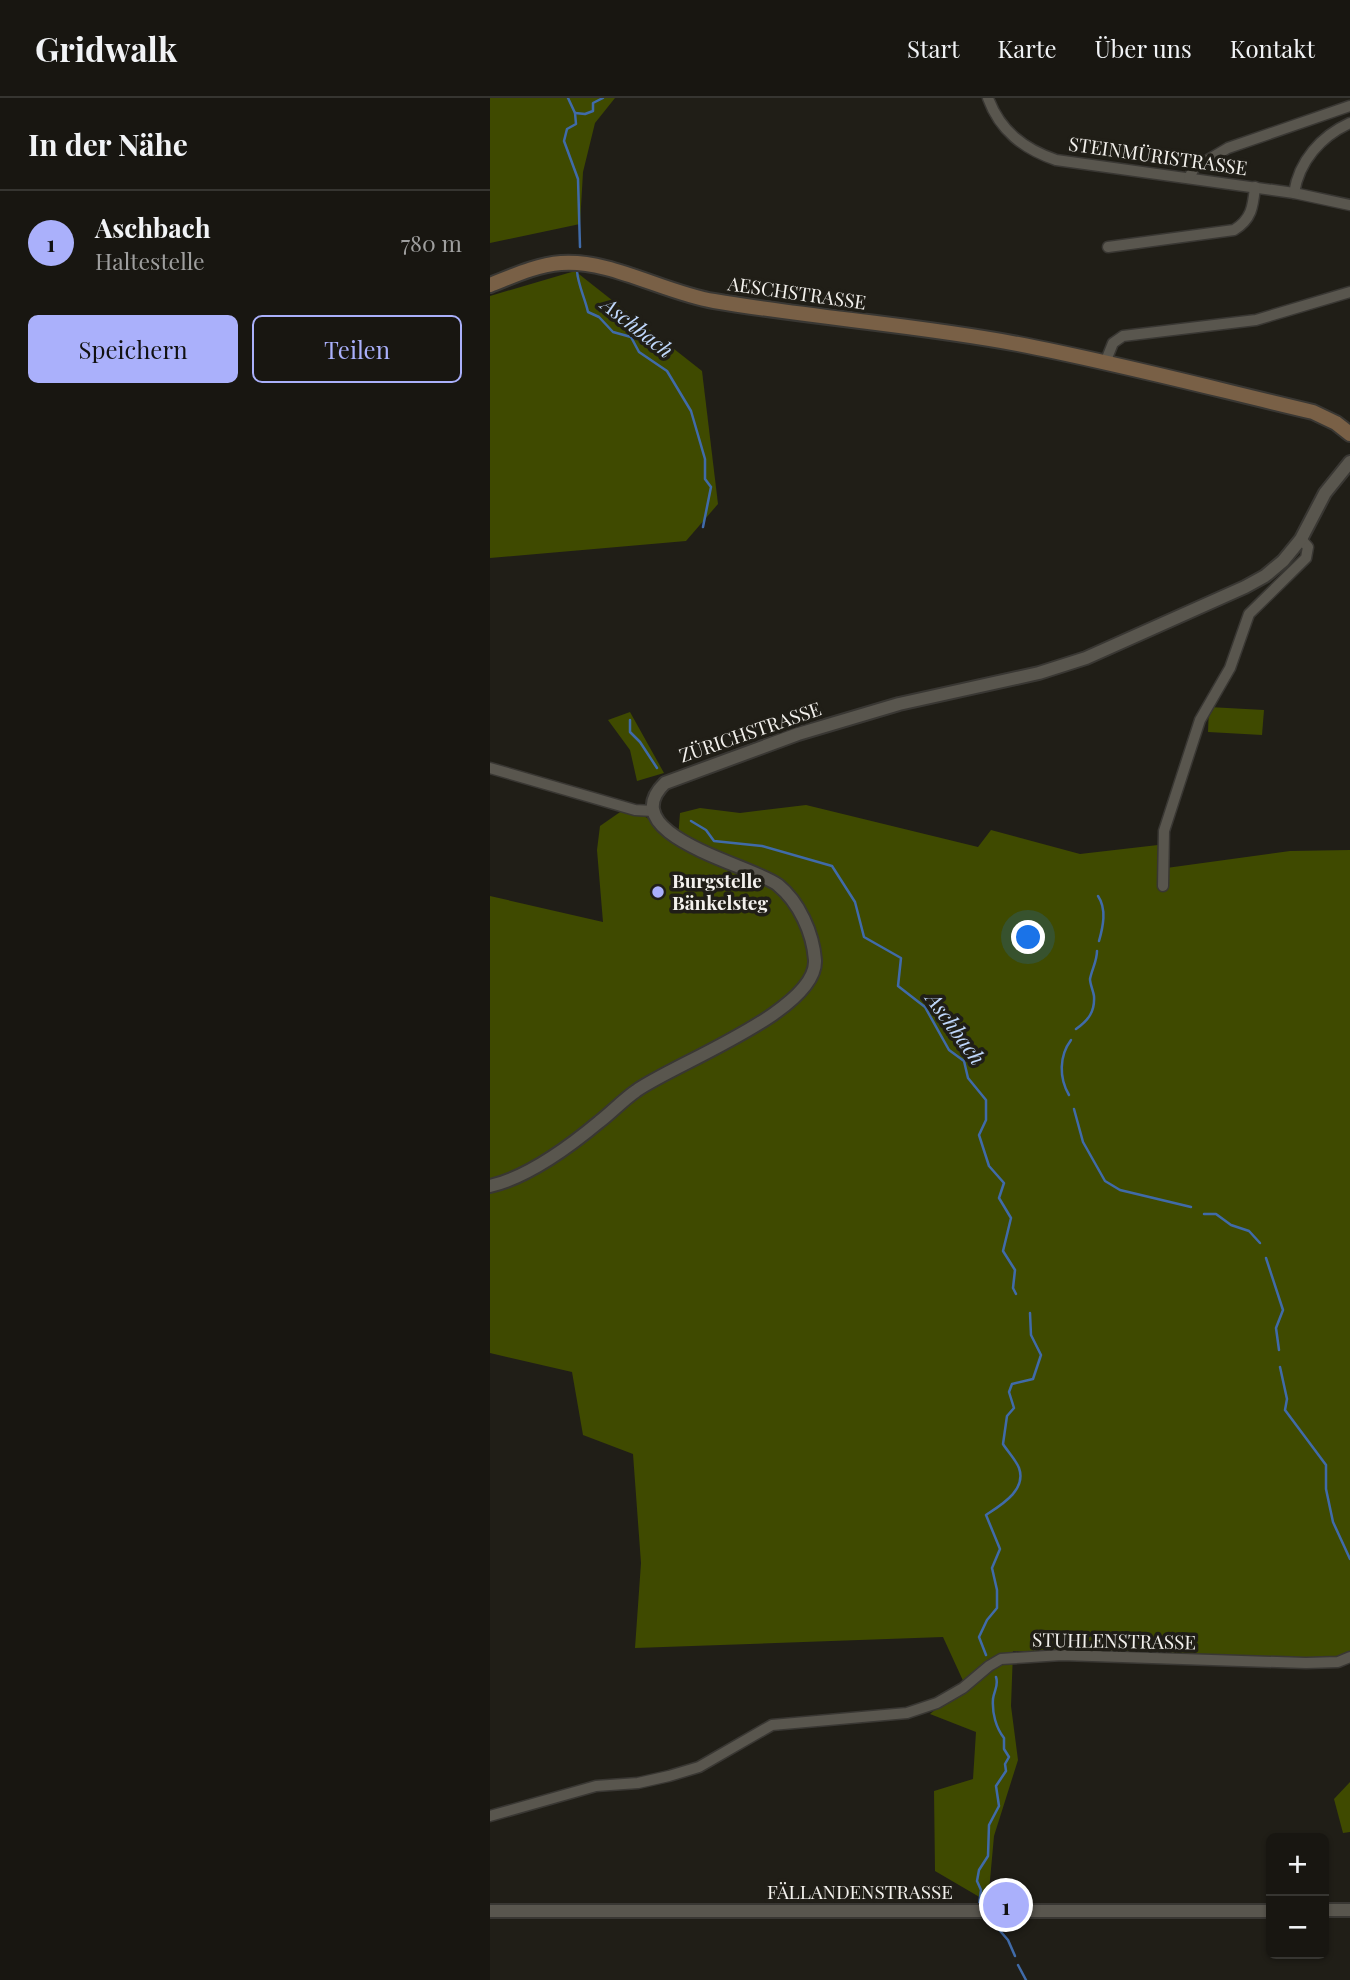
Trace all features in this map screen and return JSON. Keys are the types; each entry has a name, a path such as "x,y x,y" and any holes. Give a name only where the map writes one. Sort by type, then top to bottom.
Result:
{"main road":[{"name":"AESCHSTRASSE","path":"490,285 539,267 561,263 583,264 615,271 693,297 975,337 1105,363 1313,412 1336,423 1350,434"}],"street":[{"name":"STEINMÜRISTRASSE","path":"988,98 1010,134 1034,152 1056,160 1255,187 1350,205"},
{"path":"1189,177 1194,168 1228,148 1350,106"},
{"path":"1294,193 1296,182 1315,148 1328,135 1350,123"},
{"path":"1108,247 1234,230 1242,225 1252,211 1255,187"},
{"path":"1105,363 1113,343 1123,336 1256,320 1350,292"},
{"name":"ZÜRICHSTRASSE","path":"653,811 654,800 665,783 798,734 899,704 1039,673 1108,650 1265,576 1283,561 1301,538 1325,493 1350,462"},
{"path":"1163,886 1164,831 1200,720 1230,667 1249,614 1306,558 1308,547 1301,538"},
{"path":"490,768 635,810 653,811 655,820 662,827 705,853 776,883 792,899 803,918 815,964 810,981 783,1006 742,1034 636,1091 598,1124 534,1169 490,1186"},
{"name":"STUHLENSTRASSE","path":"490,1816 596,1786 638,1783 699,1767 772,1724 907,1713 937,1703 963,1688 1001,1659 1062,1655 1306,1663 1338,1662 1350,1657"},
{"name":"FÄLLANDENSTRASSE","path":"490,1912 1266,1910"},
{"path":"1329,1910 1350,1910"}],"green space":[{"path":"490,98 615,98 595,123 583,172 580,224 490,243"},
{"path":"575,271 702,371 718,504 686,541 490,558 490,296"},
{"path":"1209,707 1264,710 1262,735 1208,732"},
{"path":"630,712 664,773 637,781 630,750 608,720"},
{"path":"806,805 978,847 991,830 1080,854 1158,845 1159,869 1290,851 1350,850 1350,1659 1013,1651 1011,1706 1018,1760 994,1836 988,1902 935,1871 934,1791 973,1779 976,1732 930,1714 965,1685 943,1637 635,1648 641,1563 633,1454 583,1435 572,1372 490,1353 490,896 603,922 597,850 600,826 623,810 641,814 678,838 680,813 700,808 740,813"},
{"path":"1350,1782 1350,1832 1343,1833 1334,1799"}],"waterway":[{"name":"Aschbach","path":"568,98 575,113 576,124 567,129 564,141 578,179 580,247"},
{"name":"Aschbach","path":"575,113 593,111 593,103 603,98"},
{"name":"Aschbach","path":"577,271 588,312 599,317 613,332 631,337 639,352 667,371 691,411 705,459 705,479 711,487 703,527"},
{"name":"Aschbach","path":"630,720 630,732 657,768"},
{"name":"Aschbach","path":"691,821 706,830 714,841 762,846 832,866 855,902 864,937 901,958 898,986 925,1007 949,1050 964,1061 968,1078 986,1100 986,1120 979,1135 989,1166 1004,1183 999,1198 1011,1218 1003,1251 1015,1270 1013,1288 1016,1294"},
{"path":"1098,896 1103,912 1099,941"},
{"path":"1076,1029 1088,1019 1092,1011 1094,996 1090,979 1097,951"},
{"path":"1069,1095 1063,1081 1062,1060 1071,1040"},
{"path":"1074,1109 1083,1142 1105,1181 1120,1190 1191,1207"},
{"path":"1204,1214 1216,1214 1231,1225 1249,1231 1260,1243"},
{"path":"1266,1258 1283,1310 1276,1328 1279,1350"},
{"name":"Aschbach","path":"986,1655 979,1637 987,1620 997,1608 997,1590 992,1568 1000,1549 986,1515 1011,1496 1019,1483 1019,1468 1003,1444 1007,1416 1014,1408 1009,1392 1012,1384 1033,1379 1041,1355 1031,1335 1030,1313"},
{"path":"1280,1367 1287,1399 1285,1410 1326,1465 1326,1489 1333,1522 1350,1559"},
{"name":"Aschbach","path":"979,1905 979,1870 988,1856 989,1825 999,1806 996,1786 1006,1771 1005,1764 1009,1757 994,1715 996,1677"},
{"name":"Aschbach","path":"988,1917 1008,1940 1015,1956"},
{"name":"Aschbach","path":"1018,1965 1026,1980"}],"place":[{"name":"Burgstelle Bänkelsteg","path":"658,892"},
{"name":"Aschbach","path":"1006,1905"}]}
